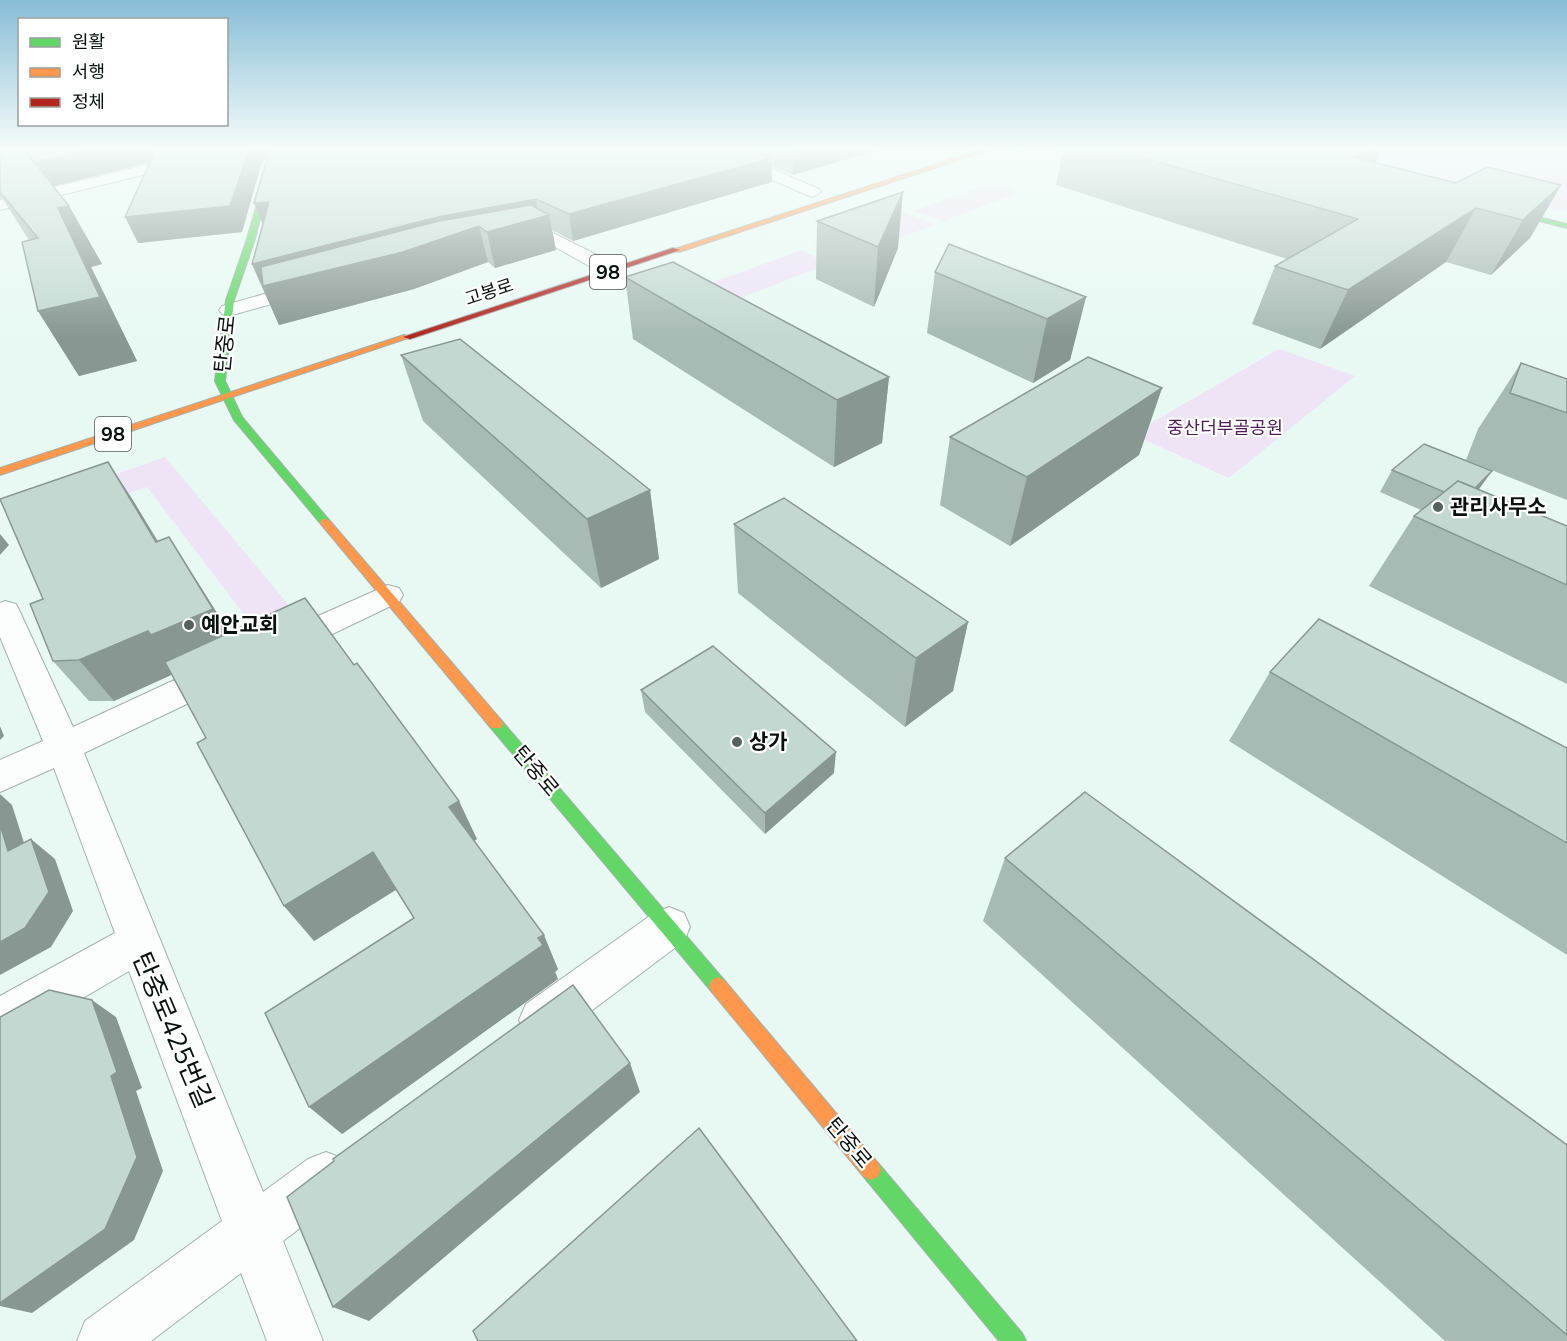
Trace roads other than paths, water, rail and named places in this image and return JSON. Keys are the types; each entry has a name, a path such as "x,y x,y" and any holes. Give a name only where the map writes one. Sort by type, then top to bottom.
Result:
{"main road":[{"name":"탄중로","path":"258,212 230,300 221,381 237,418 669,927 1014,1341"},
{"name":"고봉로","path":"461,305 752,212"},
{"name":"고봉로","path":"0,472 796,212"},
{"path":"1510,212 1567,226"}],"street":[{"path":"499,240 541,232 596,262"},
{"path":"229,310 326,282"},
{"path":"0,777 388,595"},
{"path":"0,614 5,612 64,747 139,942"},
{"path":"509,1044 669,927"},
{"name":"탄중로425번길","path":"0,1021 139,942 254,1230 295,1341"},
{"path":"105,1341 358,1154"}],"place":[{"name":"관리사무소","path":"1438,507"},
{"name":"예안교회","path":"189,625"},
{"name":"상가","path":"737,742"}],"park label":[{"name":"중산더부골공원","path":"1225,428"}]}
